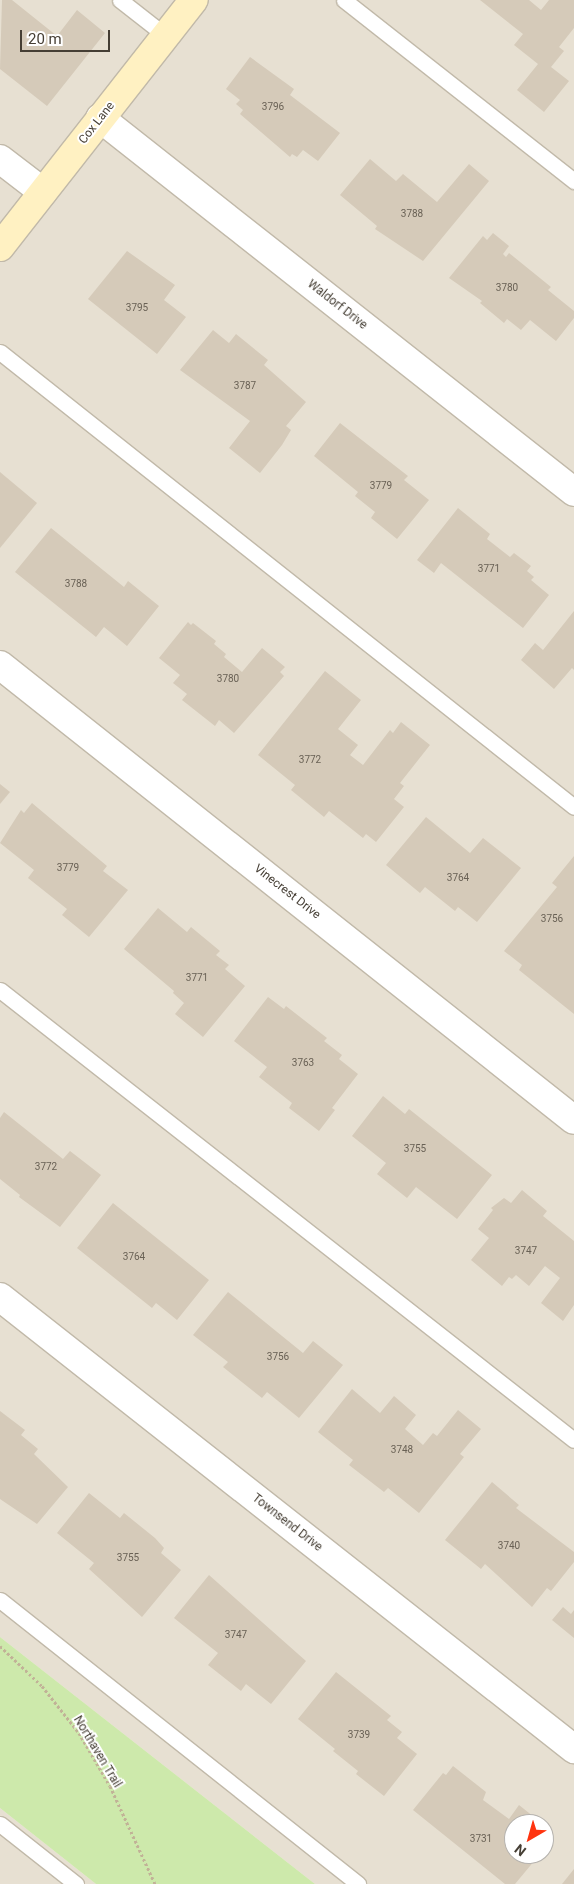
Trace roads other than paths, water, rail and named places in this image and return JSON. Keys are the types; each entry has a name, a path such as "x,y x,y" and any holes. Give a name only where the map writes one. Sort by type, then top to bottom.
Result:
{"street":[{"name":"Cox Lane","path":"0,246 194,0"},
{"name":"Waldorf Drive","path":"100,118 574,492"},
{"path":"0,158 43,192"},
{"name":"Vinecrest Drive","path":"0,665 574,1120"},
{"name":"Townsend Drive","path":"0,1297 574,1749"}],"lane":[{"path":"120,0 166,36"},
{"path":"344,0 574,181"},
{"path":"0,352 574,807"},
{"path":"0,990 574,1440"},
{"path":"0,1600 358,1884"},
{"path":"0,1824 76,1884"}]}
